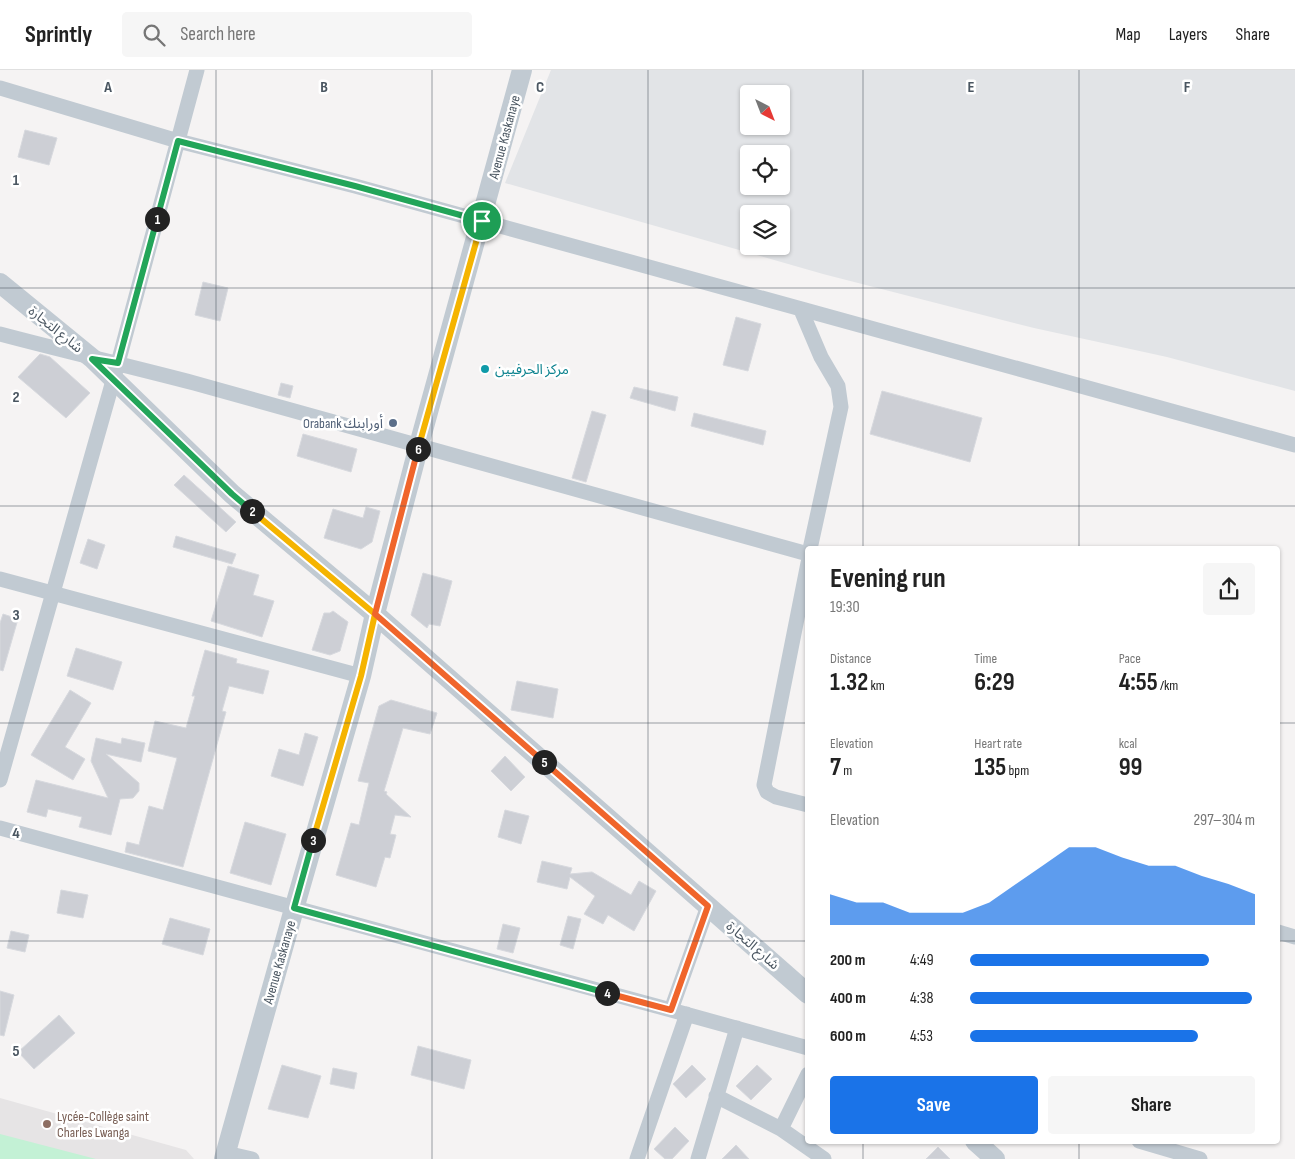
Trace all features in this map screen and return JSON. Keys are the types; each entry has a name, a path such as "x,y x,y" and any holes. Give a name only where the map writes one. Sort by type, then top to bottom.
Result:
{"street":[{"path":"0,780 198,70"},
{"name":"Avenue Kaskanaye","path":"225,1156 361,676 375,614 419,445 522,70"},
{"path":"0,88 178,141 355,186 1295,445"},
{"name":"شارع التجارة","path":"0,282 92,359 115,371 232,494 375,614 805,991"},
{"path":"801,310 821,357 838,386 841,407 811,546"},
{"path":"0,334 92,359"},
{"path":"115,371 419,445 805,553"},
{"path":"805,578 764,785 766,792 805,804"},
{"path":"0,579 361,676"},
{"path":"0,828 805,1047"},
{"path":"671,1010 708,906"},
{"path":"1280,933 1295,937"},
{"path":"637,1159 687,1014"},
{"path":"698,1159 736,1028"},
{"path":"781,1129 805,1080"},
{"path":"716,1096 781,1129 824,1159"},
{"path":"978,1144 995,1159"},
{"path":"1149,1144 1200,1159"},
{"path":"225,1156 252,1159"}],"shaded area":[{"path":"551,70 1295,70 1295,391 1167,357 1034,328 757,255 790,255 790,205 740,205 740,250 505,183"},
{"name":"Lycée-Collège saint Charles Lwanga","path":"0,1098 186,1150 194,1159 0,1159"}],"green space":[{"path":"0,1134 96,1159 0,1159"}],"building":[{"path":"25,130 57,138 49,165 18,157"},
{"path":"203,282 228,288 220,321 195,315"},
{"path":"736,317 761,324 748,371 723,365"},
{"path":"40,354 50,357 90,393 66,418 18,377"},
{"path":"281,383 293,386 290,398 278,395"},
{"path":"634,387 678,397 675,411 630,398"},
{"path":"882,391 982,418 970,462 870,434"},
{"path":"592,411 606,415 586,482 572,478"},
{"path":"694,413 766,431 763,445 691,426"},
{"path":"303,434 357,449 351,472 297,456"},
{"path":"184,475 236,522 226,532 174,485"},
{"path":"366,507 380,511 372,542 361,549 324,538 333,509 363,518"},
{"path":"176,536 236,554 232,564 173,547"},
{"path":"88,539 105,545 97,569 80,563"},
{"path":"228,566 259,575 253,595 274,601 262,637 211,621"},
{"path":"423,573 452,581 440,626 429,624 427,628 411,615"},
{"path":"333,611 348,622 340,651 330,655 312,650 324,613"},
{"path":"3,614 18,619 3,671 0,670 0,623"},
{"path":"76,648 122,662 113,690 67,676"},
{"path":"205,650 237,659 236,663 269,671 263,694 229,686 222,711 226,712 183,867 125,852 127,842 139,845 149,806 163,810 177,758 148,751 155,721 186,728 195,696 192,696"},
{"path":"517,681 558,689 553,718 511,710"},
{"path":"70,690 91,703 65,747 85,759 73,780 31,755"},
{"path":"391,700 437,713 430,734 403,728 384,791 411,817 395,815 390,834 396,835 390,858 385,857 376,887 336,875 351,823 359,825 369,783 358,781 379,706"},
{"path":"305,733 318,737 303,786 271,776 279,749 299,755"},
{"path":"96,738 121,744 122,738 145,743 141,762 106,754 139,783 139,791 133,798 120,799 111,835 79,827 82,817 48,809 46,817 27,812 36,780 108,798 91,761"},
{"path":"505,756 525,777 511,791 491,771"},
{"path":"505,810 529,816 521,844 498,837"},
{"path":"245,822 286,834 271,885 230,873"},
{"path":"542,861 572,868 570,874 592,872 631,895 639,881 656,891 634,931 608,915 603,924 584,914 595,896 570,877 567,889 537,882"},
{"path":"61,890 88,895 83,918 57,913"},
{"path":"568,916 581,919 573,949 560,945"},
{"path":"170,918 210,929 203,955 162,944"},
{"path":"503,924 520,928 513,953 497,949"},
{"path":"11,931 29,935 25,952 7,948"},
{"path":"0,991 14,995 4,1036 0,1035"},
{"path":"59,1015 75,1033 34,1069 18,1052"},
{"path":"418,1046 471,1060 464,1089 411,1075"},
{"path":"282,1065 321,1076 308,1118 268,1109"},
{"path":"692,1065 706,1079 686,1098 673,1084"},
{"path":"757,1065 772,1079 751,1100 736,1086"},
{"path":"333,1068 357,1073 354,1089 330,1084"},
{"path":"675,1127 689,1141 672,1159 665,1159 654,1149"},
{"path":"736,1145 749,1159 722,1159"},
{"path":"938,1147 950,1159 926,1159"}],"place":[{"name":"مركز الحرفيين","path":"485,369"},
{"name":"Orabank أورابنك","path":"393,423"},
{"name":"Lycée-Collège saint Charles Lwanga","path":"47,1124"}],"route":[{"path":"482,221 355,186 178,141 118,363 92,359 232,494 375,614 361,676 294,908 671,1010 708,906 375,614 419,445 482,221"}]}
